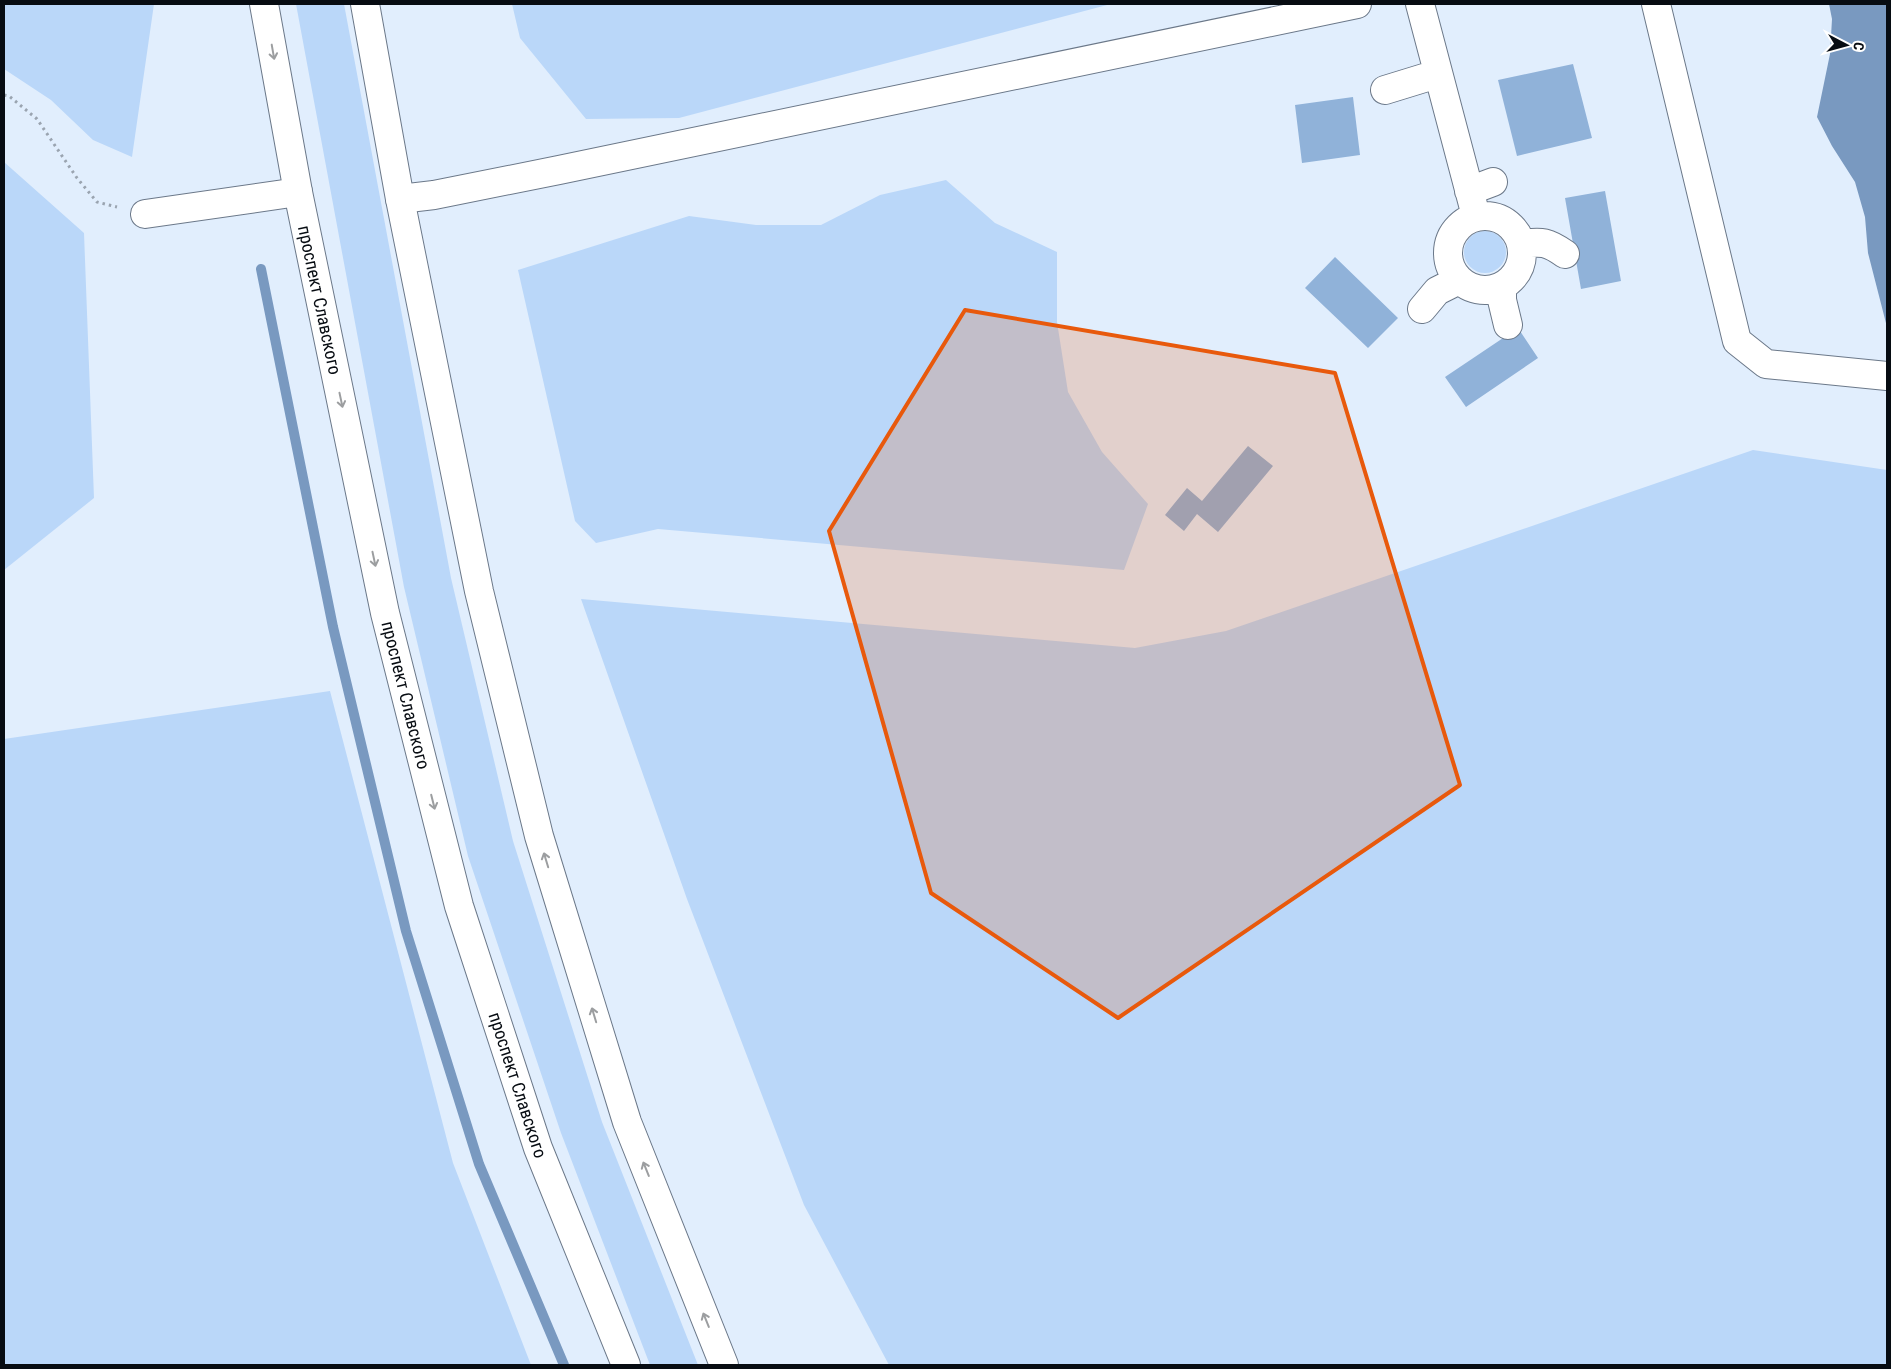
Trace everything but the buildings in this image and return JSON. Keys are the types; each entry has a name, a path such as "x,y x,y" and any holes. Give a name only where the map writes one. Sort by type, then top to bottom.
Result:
{"main road":[{"name":"проспект Славского","path":"264,4 298,192 385,613 459,906 538,1148 626,1365"},
{"path":"365,4 400,199 479,591 539,836 627,1122 724,1365"},
{"path":"400,199 559,170 1357,4"},
{"path":"1420,4 1437,74 1487,215 1499,218 1509,224 1517,233 1522,244 1522,257 1512,279 1502,286 1491,290 1479,290 1468,286 1459,280 1450,265 1448,248 1451,238 1457,228 1466,221 1479,196"},
{"path":"1656,4 1737,341 1766,364 1887,376"},
{"path":"1385,90 1437,74"},
{"path":"145,214 298,192"},
{"path":"1522,244 1541,242 1552,245 1565,254"},
{"path":"1422,309 1437,291 1459,280"},
{"path":"1502,286 1502,300 1508,325"}],"path":[{"path":"4,95 9,96 37,120 77,178 97,202 145,214"}],"highlighted area":[{"path":"965,310 1335,373 1460,785 1118,1018 931,893 829,531"}],"shaded area":[{"path":"4,4 154,4 132,157 93,140 51,100 4,69"},
{"path":"296,4 344,4 451,578 513,841 602,1122 698,1365 650,1365 561,1133 468,856 404,587"},
{"path":"512,4 1111,4 679,118 586,119 520,38"},
{"path":"1829,4 1887,4 1887,327 1868,253 1865,217 1855,182 1832,146 1817,117 1830,54 1832,19"},
{"path":"4,162 84,233 94,498 4,570"},
{"path":"946,180 995,223 1057,252 1057,322 1068,392 1102,452 1148,504 1124,570 658,529 596,543 575,521 518,270 689,216 756,225 821,225 880,195"},
{"path":"1485,231 1500,237 1506,252 1500,267 1485,273 1470,267 1464,252 1470,237"},
{"path":"1753,450 1887,470 1887,1365 889,1365 804,1205 687,899 581,599 1135,648 1226,631"},
{"path":"330,691 453,1163 531,1365 4,1365 4,739"}],"waterway":[{"path":"261,269 333,627 406,931 479,1164 564,1365"}]}
